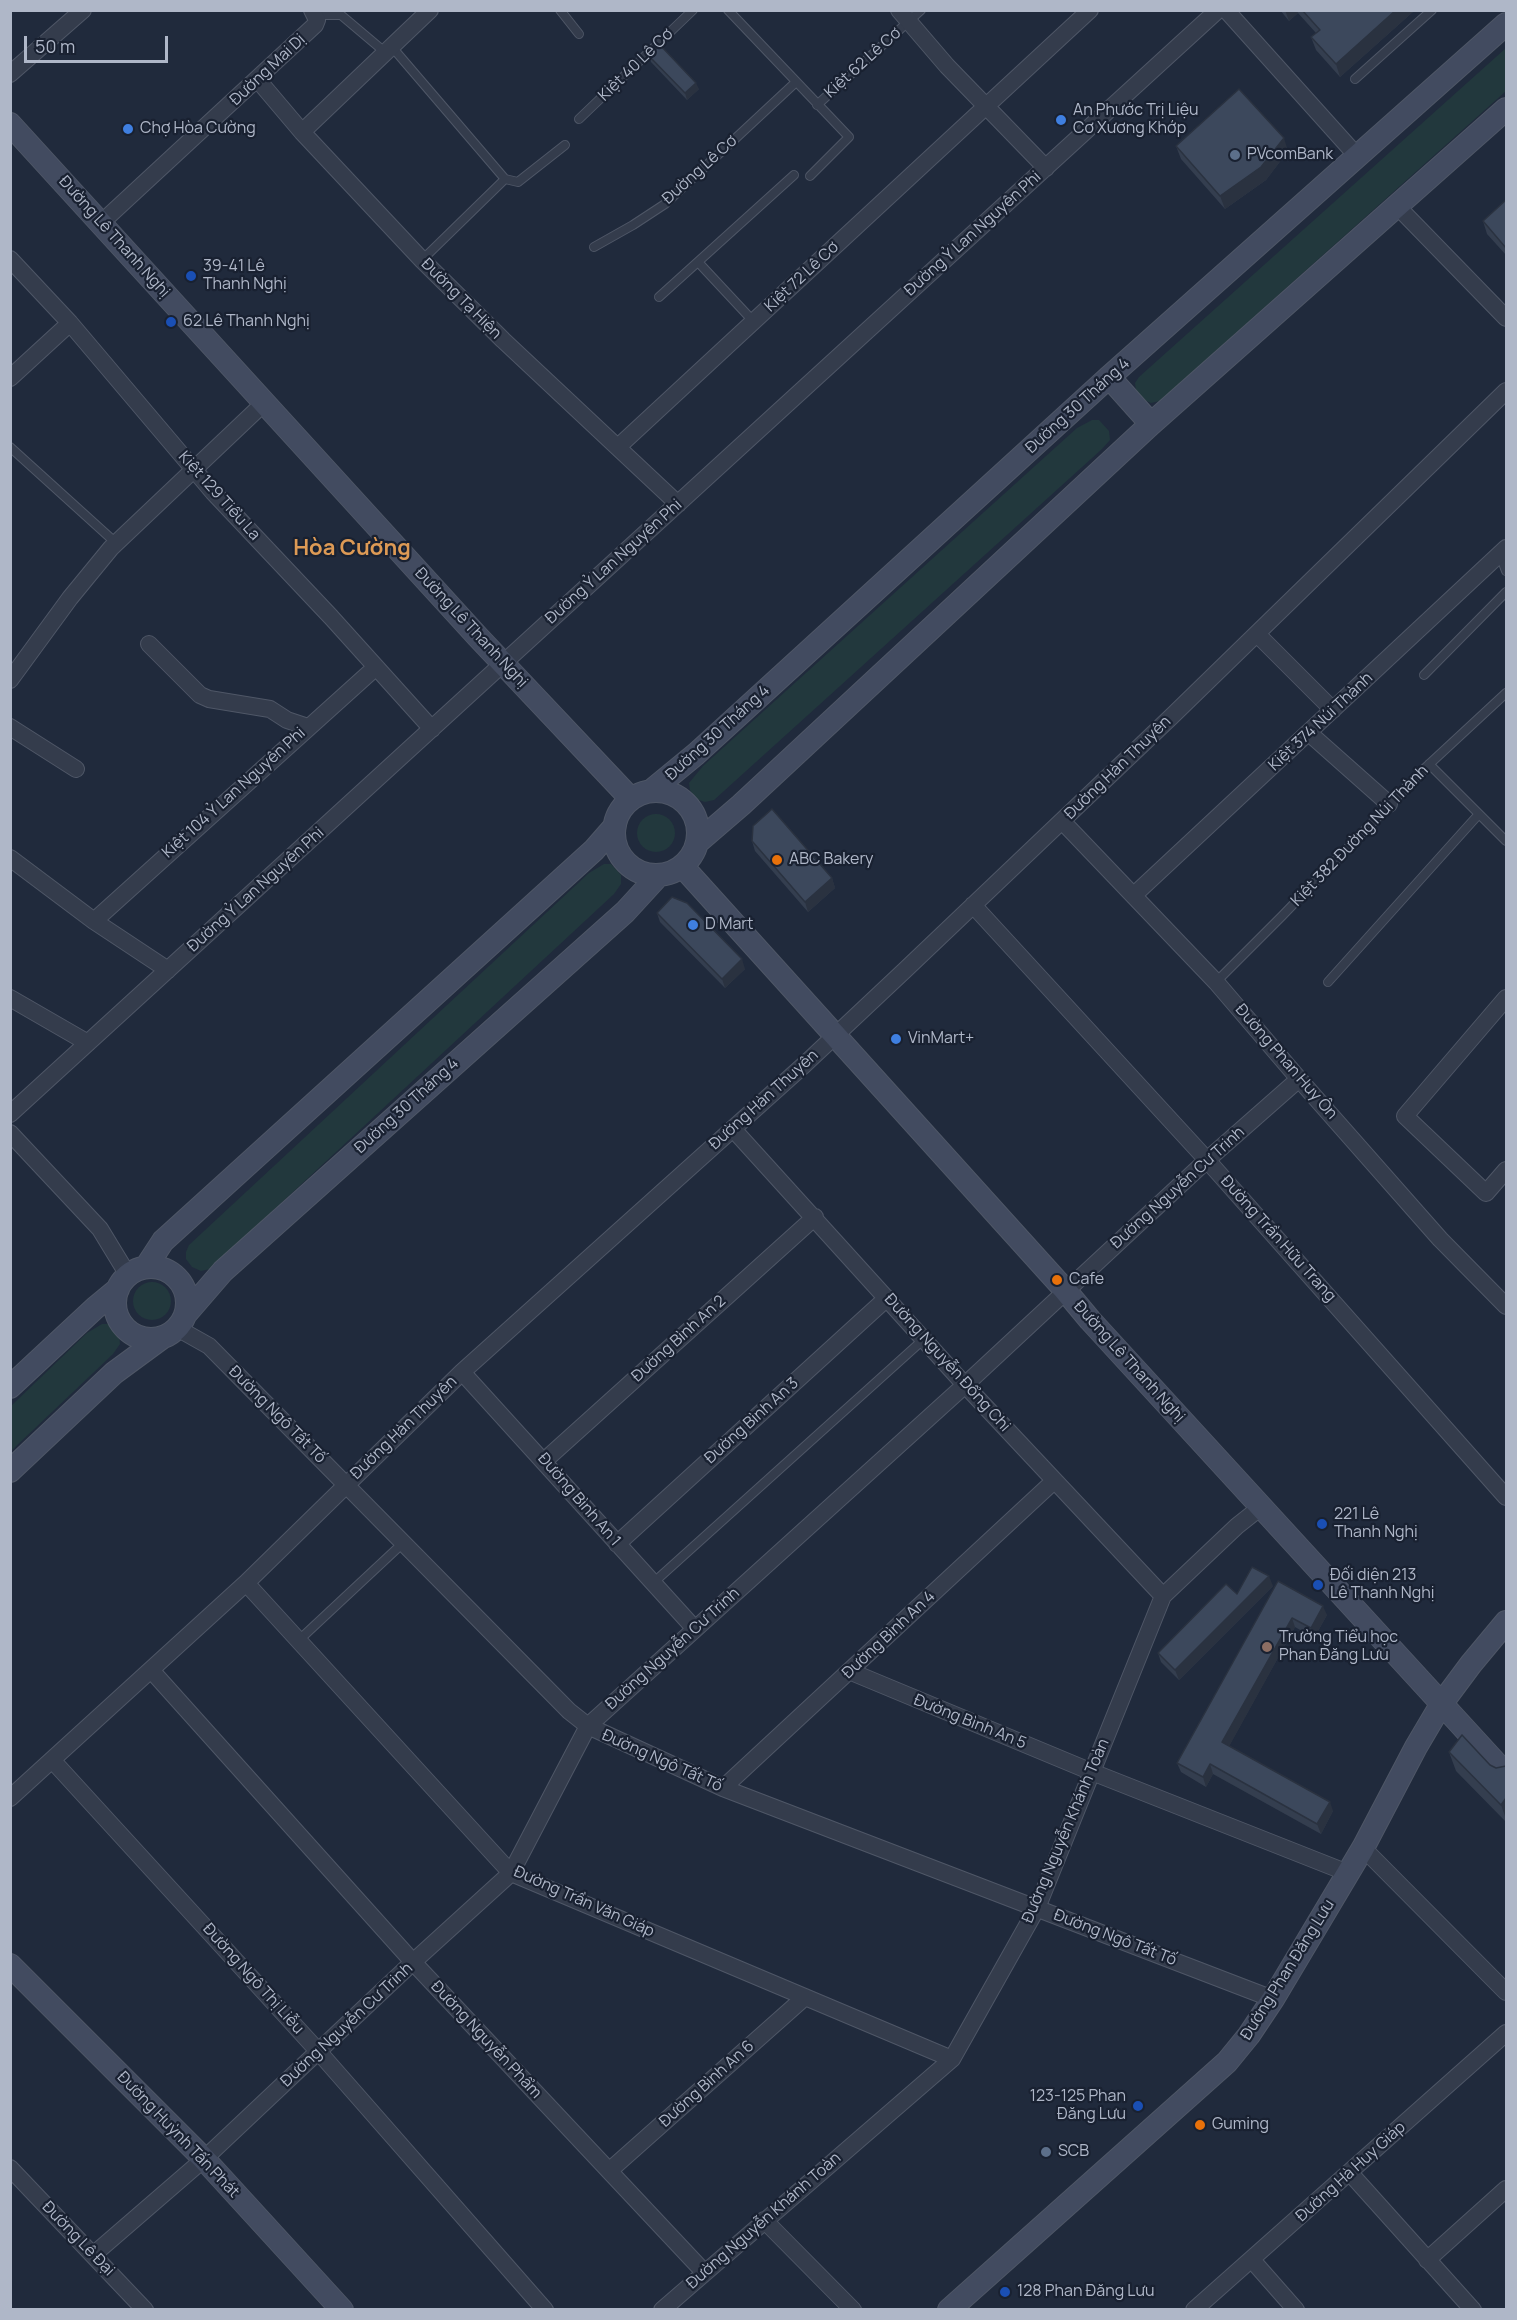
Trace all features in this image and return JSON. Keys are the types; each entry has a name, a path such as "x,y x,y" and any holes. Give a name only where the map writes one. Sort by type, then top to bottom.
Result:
{"street":[{"path":"10,74 83,10"},
{"path":"303,132 430,10"},
{"name":"Đường Ỷ Lan Nguyên Phi","path":"10,1114 1218,10"},
{"path":"1226,10 1357,156"},
{"name":"Kiệt 72 Lê Cơ","path":"619,446 1089,11"},
{"name":"Đường Mai Dị","path":"101,223 315,25 317,20 314,13"},
{"path":"910,14 986,107 1046,168"},
{"name":"Đường 30 Tháng 4","path":"641,795 696,754 1109,377 1506,24"},
{"name":"Đường Tạ Hiện","path":"258,80 422,260 503,340 619,446 678,504"},
{"path":"698,842 741,805 1151,423 1506,109"},
{"name":"Đường Lê Thanh Nghị","path":"10,124 504,663 641,795"},
{"path":"1397,206 1506,318"},
{"name":"Kiệt 129 Tiểu La","path":"10,260 70,323 194,469 432,729"},
{"path":"10,378 70,323"},
{"path":"1109,377 1151,423"},
{"name":"Đường Hàn Thuyên","path":"10,1798 246,1583 462,1372 733,1129 974,905 1506,392"},
{"path":"10,680 70,598 116,543 264,403"},
{"name":"Kiệt 374 Núi Thành","path":"1134,895 1503,552"},
{"path":"1257,634 1333,710"},
{"path":"149,644 200,695 209,699 270,709 287,720 308,727"},
{"name":"Kiệt 104 Ỷ Lan Nguyên Phi","path":"94,921 376,667"},
{"path":"10,726 76,769"},
{"path":"1309,733 1389,804"},
{"path":"663,791 674,795 692,809 697,819 698,842 694,852 683,867 674,872 658,876 634,870 618,851 614,839 617,817 641,795 663,791"},
{"name":"Đường Phan Huy Ôn","path":"1062,821 1216,982 1440,1239 1506,1306"},
{"path":"10,1387 131,1277 163,1242 582,861 615,826"},
{"path":"10,858 53,888 94,921 168,970"},
{"name":"Đường Lê Thanh Nghị","path":"683,867 1090,1320 1506,1774"},
{"name":"Đường 30 Tháng 4","path":"10,1471 114,1373 175,1327 223,1270 625,912 658,876"},
{"name":"Đường Trần Hữu Trang","path":"974,905 1208,1160 1506,1497"},
{"path":"10,998 88,1043"},
{"path":"1506,998 1405,1116 1486,1192 1506,1170"},
{"name":"Đường Nguyễn Cư Trinh","path":"93,2255 204,2160 413,1962 511,1873 588,1726 1299,1079"},
{"name":"Đường Nguyễn Đổng Chi","path":"733,1129 965,1385 1164,1596"},
{"path":"10,1133 100,1229 131,1277"},
{"name":"Đường Bình An 2","path":"544,1461 814,1217"},
{"path":"159,1267 180,1280 186,1297 175,1327 152,1339 129,1332 121,1323 116,1312 115,1301 131,1277 159,1267"},
{"name":"Đường Bình An 3","path":"617,1544 887,1298"},
{"name":"Đường Ngô Tất Tố","path":"175,1327 209,1346 569,1711 588,1726 723,1788 1273,1999"},
{"name":"Đường Bình An 1","path":"462,1372 695,1629"},
{"name":"Đường Bình An 4","path":"723,1788 1054,1481"},
{"name":"Đường Nguyễn Khánh Toàn","path":"662,2310 952,2059 1037,1908 1164,1596 1261,1507"},
{"name":"Đường Trần Văn Giáp","path":"246,1583 511,1873 952,2059"},
{"name":"Đường Phan Đăng Lưu","path":"949,2310 1227,2062 1249,2035 1363,1848 1442,1703 1506,1622"},
{"name":"Đường Nguyễn Phẩm","path":"151,1670 413,1962 704,2272"},
{"name":"Đường Bình An 5","path":"849,1671 1092,1772 1348,1873"},
{"name":"Đường Ngô Thị Liễu","path":"53,1761 318,2051 545,2310"},
{"path":"1363,1848 1506,1992"},
{"name":"Đường Huỳnh Tấn Phát","path":"10,1965 204,2160 342,2310"},
{"name":"Đường Bình An 6","path":"609,2171 805,1997"},
{"name":"Đường Hà Huy Giáp","path":"1194,2310 1506,2033"},
{"name":"Đường Lê Đại","path":"11,2168 145,2310"},
{"path":"1350,2173 1473,2310"},
{"path":"1427,2260 1506,2189"},
{"path":"764,2220 853,2310"},
{"path":"1252,2260 1296,2310"}],"lane":[{"path":"560,10 579,34"},
{"name":"Kiệt 40 Lê Cơ","path":"579,119 693,10"},
{"path":"728,10 849,137 810,176"},
{"path":"1355,79 1432,10"},
{"path":"314,13 341,15 389,50 505,179 518,182 565,145"},
{"name":"Kiệt 62 Lê Cơ","path":"817,105 910,14"},
{"name":"Đường Lê Cơ","path":"594,247 665,204 796,82"},
{"path":"659,297 794,175"},
{"path":"422,260 505,179"},
{"path":"698,262 754,322"},
{"path":"10,447 116,543"},
{"path":"1503,552 1506,571"},
{"path":"1424,675 1506,592"},
{"name":"Kiệt 382 Đường Núi Thành","path":"1216,982 1429,764 1506,693"},
{"path":"1429,764 1506,841"},
{"path":"1328,982 1479,814"},
{"path":"652,1582 924,1339"},
{"path":"298,1641 403,1543"}],"green space":[{"path":"1506,48 1506,91 1160,401 1151,403 1142,399 1136,391 1135,383 1139,377"},
{"path":"1092,420 1099,420 1109,431 1110,440 1102,449 714,800 705,802 696,799 690,790 689,783 703,766 1077,428"},
{"path":"656,814 669,820 675,833 669,846 656,852 643,846 637,833 643,820"},
{"path":"604,864 611,864 621,875 621,884 614,894 210,1269 201,1271 192,1267 186,1259 189,1245 589,873"},
{"path":"152,1282 165,1288 171,1301 165,1314 152,1320 139,1314 133,1301 139,1288"},
{"path":"102,1324 109,1324 119,1335 120,1344 113,1354 11,1451 11,1406 87,1333"}],"building":[{"path":"1302,10 1396,10 1336,64 1311,37 1320,30"},
{"path":"660,45 696,83 685,93 649,56"},
{"name":"PVcomBank","path":"1239,89 1284,138 1261,167 1220,196 1176,146"},
{"path":"1506,200 1506,248 1483,221"},
{"path":"772,809 832,878 805,902 752,841 753,826"},
{"path":"672,897 687,903 742,959 722,979 657,913"},
{"path":"1252,1567 1269,1576 1175,1670 1158,1653 1226,1584 1237,1594"},
{"path":"1278,1581 1323,1606 1311,1628 1292,1618 1222,1742 1330,1802 1317,1824 1210,1764 1203,1777 1177,1763"},
{"path":"1462,1735 1490,1765 1496,1768 1506,1766 1506,1798 1501,1805 1449,1752"}],"place":[{"name":"An Phước Trị Liệu Cơ Xương Khớp","path":"1061,120"},
{"name":"Chợ Hòa Cường","path":"128,129"},
{"name":"PVcomBank","path":"1235,155"},
{"name":"39-41 Lê Thanh Nghị","path":"191,276"},
{"name":"62 Lê Thanh Nghị","path":"171,322"},
{"name":"ABC Bakery","path":"777,860"},
{"name":"D Mart","path":"693,925"},
{"name":"VinMart+","path":"896,1039"},
{"name":"Cafe","path":"1057,1280"},
{"name":"221 Lê Thanh Nghị","path":"1322,1524"},
{"name":"Đối diện 213 Lê Thanh Nghị","path":"1318,1585"},
{"name":"Trường Tiểu học Phan Đăng Lưu","path":"1267,1647"},
{"name":"123-125 Phan Đăng Lưu","path":"1138,2106"},
{"name":"Guming","path":"1200,2125"},
{"name":"SCB","path":"1046,2152"},
{"name":"128 Phan Đăng Lưu","path":"1005,2292"}],"district":[{"name":"Hòa Cường","path":"352,549"}]}
